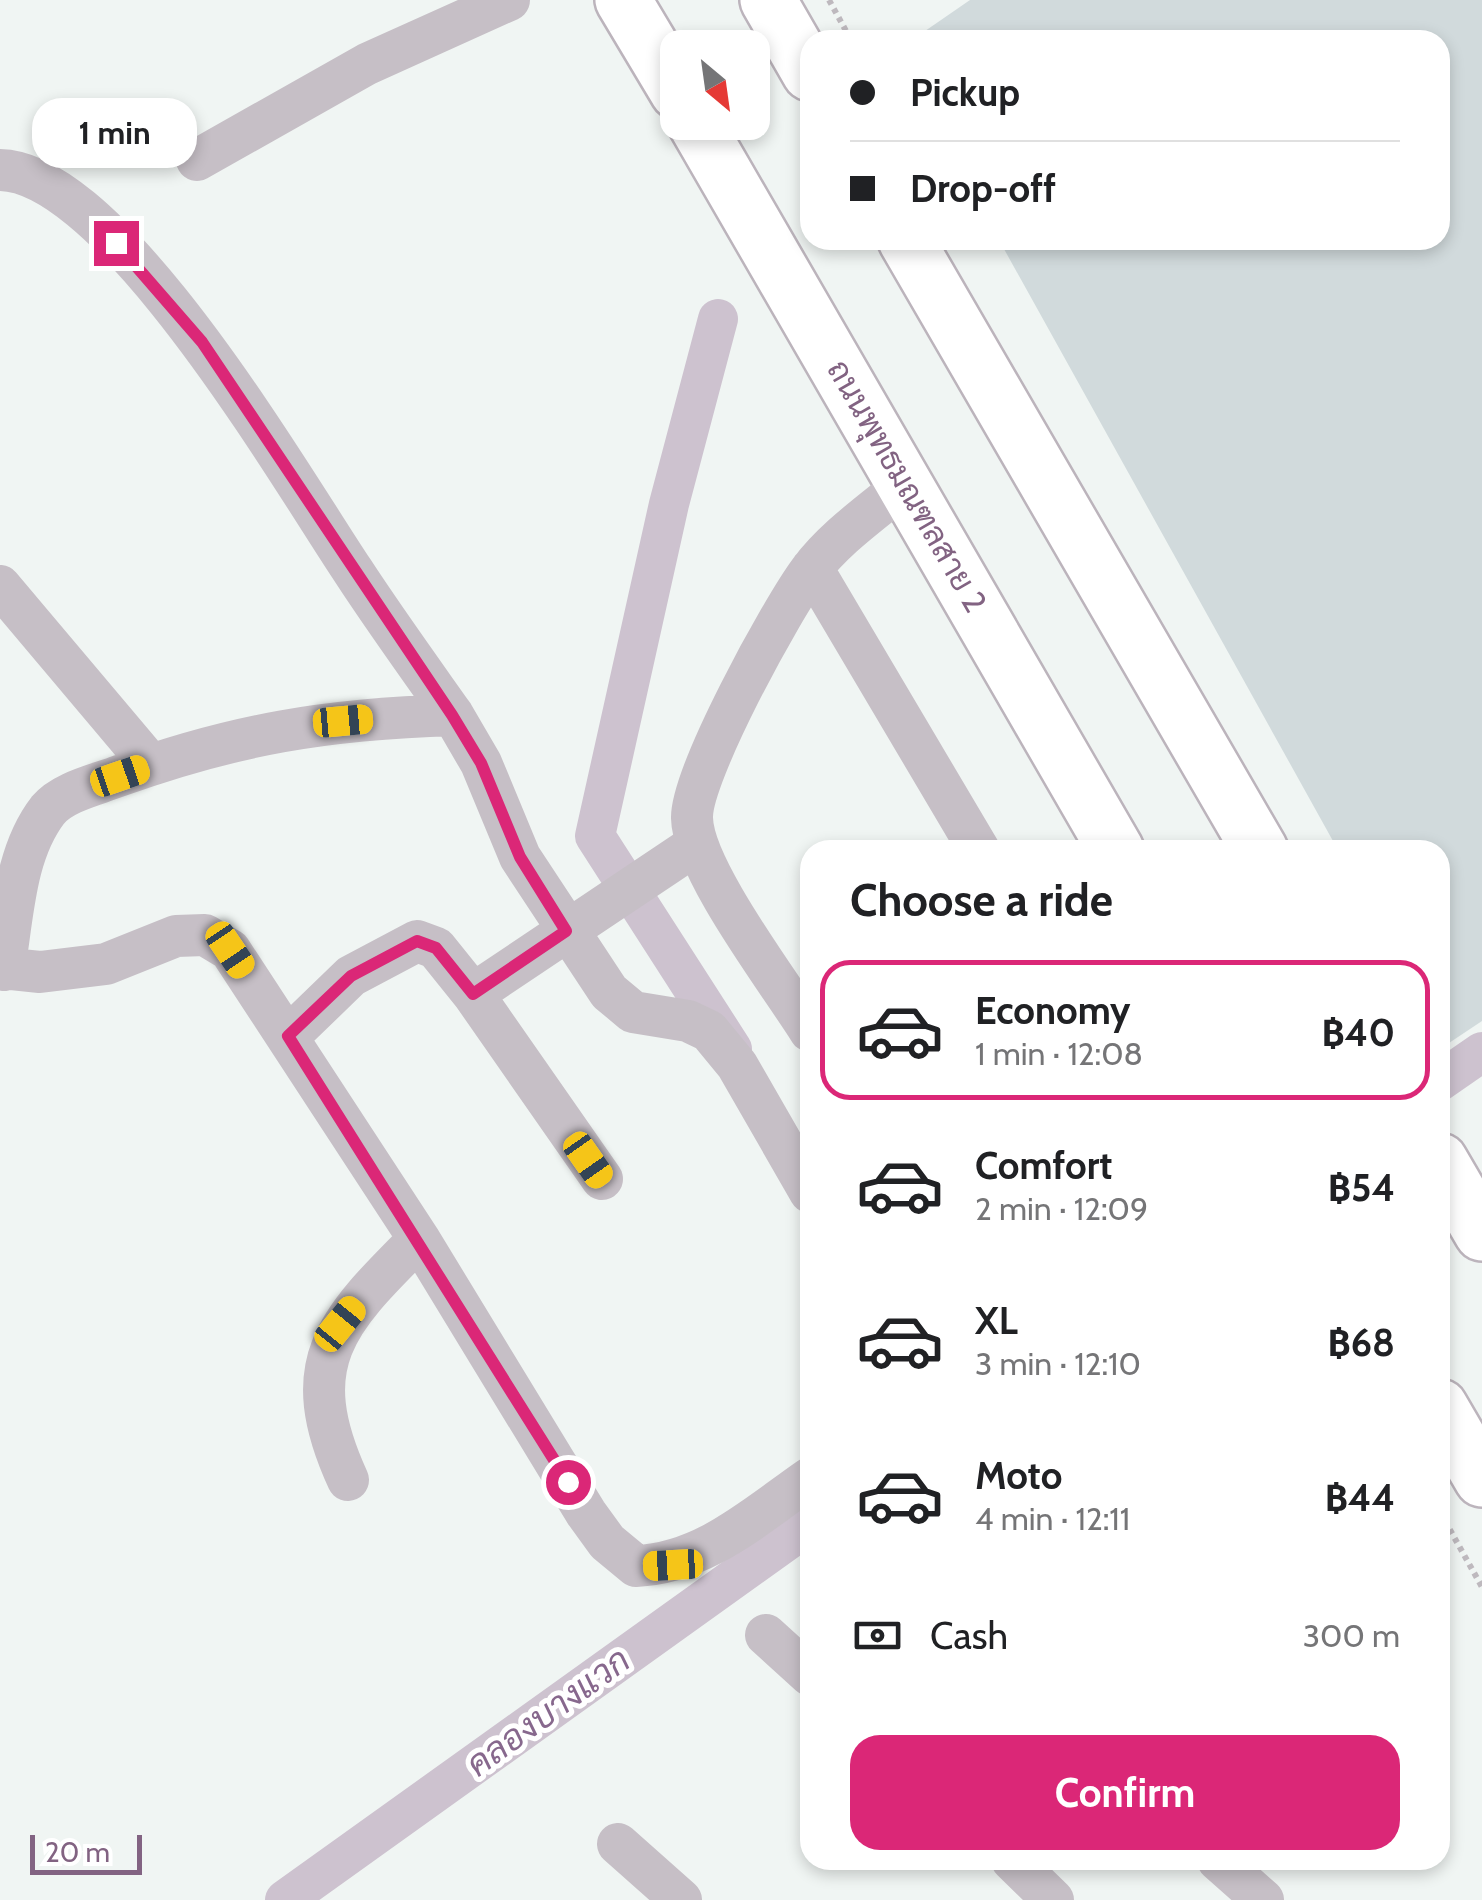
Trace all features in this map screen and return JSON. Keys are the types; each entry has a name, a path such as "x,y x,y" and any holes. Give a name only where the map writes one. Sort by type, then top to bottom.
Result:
{"main road":[{"path":"623,0 660,62"},
{"path":"768,0 800,56"},
{"name":"ถนนพุทธมณฑลสาย 2","path":"706,140 1110,840"},
{"path":"912,250 1254,840"},
{"path":"1450,1178 1482,1233"},
{"path":"1450,1423 1482,1479"}],"street":[{"path":"197,160 367,64 508,0"},
{"path":"0,170 20,170 49,183 116,243 202,342 452,715 481,763 520,857 609,992 633,1012 688,1021 709,1031 738,1065 800,1174"},
{"path":"473,994 682,854 697,784 734,702 812,568 906,483"},
{"path":"812,568 973,840"},
{"path":"0,586 151,765"},
{"path":"452,715 272,730 151,765 78,791 51,806 32,836 20,871 2,969 40,972 106,964 176,936 205,935 230,950 419,1240 586,1512 608,1542 636,1566 673,1565 717,1542 800,1485"},
{"path":"682,854 718,886 800,1015"},
{"path":"288,1036 351,976 417,941 436,948 473,994 602,1180"},
{"path":"348,1480 335,1452 324,1400 326,1353 340,1324 370,1287 419,1240"},
{"path":"766,1635 800,1667"},
{"path":"618,1844 681,1900"},
{"path":"1022,1870 1053,1900"},
{"path":"1229,1870 1263,1900"}],"path":[{"path":"829,0 846,30"},
{"path":"1450,1530 1482,1587"}],"shaded area":[{"path":"970,0 1482,0 1482,1021 1450,1042 1450,840 1332,840 1005,250 1450,250 1450,30 926,30"}],"waterway":[{"path":"718,319 669,504 595,836 732,1049"},
{"name":"คลองบางแวก","path":"1450,1074 1482,1052"},
{"name":"คลองบางแวก","path":"285,1900 800,1531"}],"route":[{"path":"116,243 202,342 452,715 481,763 520,857 566,931 473,994 436,948 417,941 351,976 288,1036 568,1482"}]}
